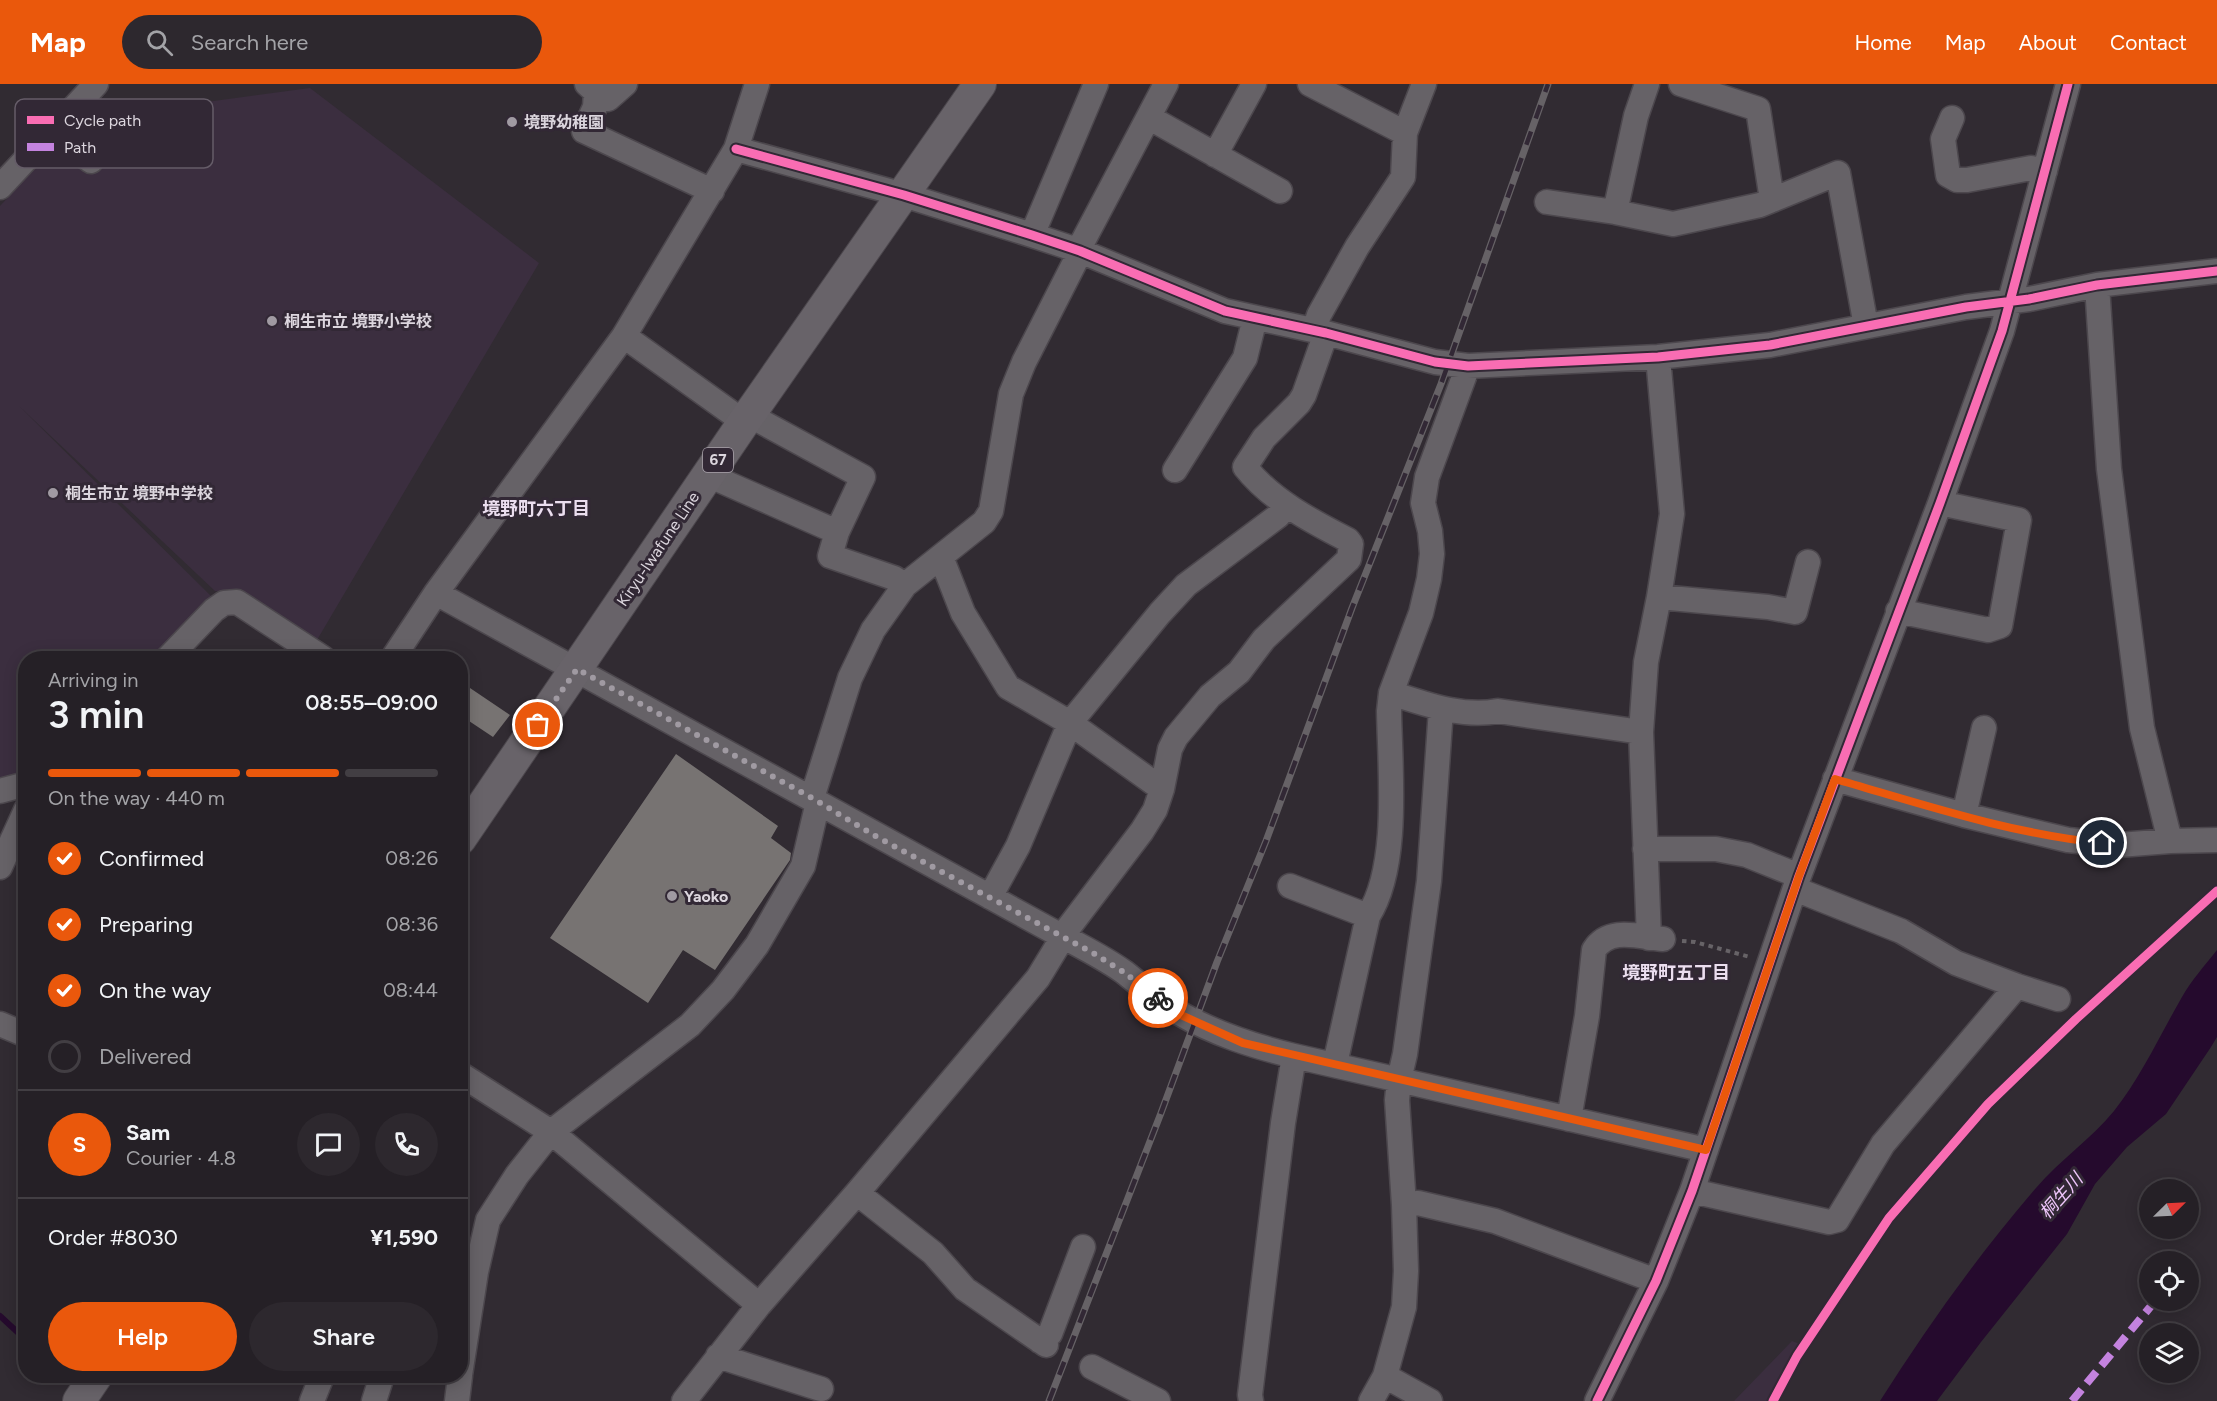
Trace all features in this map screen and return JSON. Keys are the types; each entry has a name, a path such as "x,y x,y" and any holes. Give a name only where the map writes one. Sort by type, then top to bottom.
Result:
{"main road":[{"name":"Kiryu-Iwafune Line","path":"468,826 747,418 980,84"}],"street":[{"path":"81,99 96,84"},
{"path":"591,88 608,99 625,84"},
{"path":"398,651 436,593 624,336 736,149 757,84"},
{"path":"1032,235 1096,84"},
{"path":"1215,155 1254,84"},
{"path":"1310,84 1405,133"},
{"path":"684,1401 759,1305 857,1193 1038,978 1063,936 1142,831 1155,810 1170,749 1176,737 1210,696 1239,672 1264,639 1349,559 1351,544 1348,540 1287,505 1253,477 1245,467 1264,438 1299,404 1304,395 1320,332 1319,315 1357,247 1403,177 1405,133 1424,84"},
{"path":"1614,212 1636,116 1647,84"},
{"path":"1681,84 1758,109 1772,201"},
{"path":"1597,1401 1656,1281 1692,1191 1797,883 2002,331 2068,84"},
{"path":"468,1324 476,1272 488,1220 517,1175 551,1132 690,1025 723,990 757,945 803,866 815,800 850,678 873,630 905,585 984,522 991,511 1011,394 1024,362 1082,243 1150,118 1159,86"},
{"path":"591,88 595,107 584,131 712,191"},
{"path":"1150,118 1280,191"},
{"path":"1952,118 1943,139 1948,176 1957,180 1967,180 2031,168 2045,171"},
{"path":"736,149 904,195 1032,235 1080,251 1225,311 1320,332 1436,362 1468,366 1658,357 1770,345 1966,307 2009,302 2097,285 2217,271"},
{"path":"0,187 17,168"},
{"path":"1547,202 1673,224 1761,205 1838,174 1866,326"},
{"path":"2097,285 2109,469 2142,728 2170,841"},
{"path":"1175,470 1245,358 1255,318"},
{"path":"624,336 747,418 863,477 837,532 830,556 894,578 905,585"},
{"path":"1569,1119 1587,1016 1594,950 1599,941 1611,934 1656,938 1645,849 1641,732 1646,662 1672,514 1658,357"},
{"path":"1335,1064 1368,916 1376,904 1385,874 1389,848 1389,711 1391,693 1421,613 1429,579 1432,554 1430,531 1423,503 1427,477 1468,366"},
{"path":"708,475 837,532"},
{"path":"1898,612 1988,630 2000,626 2019,520 1940,503"},
{"path":"990,897 1018,846 1070,723 1160,613 1186,585 1278,516 1287,505"},
{"path":"941,557 963,613 1008,687 1070,723 1162,789"},
{"path":"1659,597 1768,607 1795,612 1808,562"},
{"path":"436,593 815,800 877,837 1063,936 1122,971 1181,1015 1243,1043 1706,1150"},
{"path":"175,651 214,610 224,603 237,602 312,651"},
{"path":"1391,693 1441,709 1483,714 1498,711 1641,732"},
{"path":"1371,1401 1385,1376 1404,1307 1406,1271 1404,1205 1397,1100 1399,1080 1406,1054 1429,881 1441,709"},
{"path":"1964,815 1984,728"},
{"path":"1835,779 1964,815 2068,840 2118,845 2217,840"},
{"path":"0,791 18,786"},
{"path":"0,867 18,828"},
{"path":"1645,849 1716,849 1747,855 1797,883 1901,931 1956,963 2058,999"},
{"path":"1290,886 1368,916"},
{"path":"1692,1191 1829,1222 1837,1220 1883,1144 2017,986"},
{"path":"0,1024 18,1032"},
{"path":"1251,1401 1274,1197 1294,1056"},
{"path":"468,1079 551,1132 759,1305"},
{"path":"857,1193 933,1253 965,1289 1043,1343 1050,1334 1083,1247"},
{"path":"1404,1205 1418,1203 1495,1221 1656,1281"},
{"path":"718,1356 821,1389"},
{"path":"1092,1366 1158,1401"},
{"path":"1385,1376 1430,1401"},
{"path":"312,1401 319,1383"},
{"path":"374,1401 380,1383"},
{"path":"458,1401 459,1383"}],"path":[{"path":"1656,938 1695,942 1770,962"}],"shaded area":[{"name":"桐生市立 境野小学校","path":"310,88 539,263 317,640 244,592 215,591 18,405 212,597 161,651 18,651 18,779 0,783 0,206 35,168 213,168 213,101"},
{"path":"1792,1341 1800,1344 1768,1401 1734,1401"}],"water":[{"name":"桐生川","path":"2217,950 2217,1037 2166,1114 2127,1147 2095,1184 2067,1234 1937,1401 1880,1401 1954,1292 1994,1239 2045,1178 2095,1131 2124,1098 2186,991"}],"building":[{"path":"470,688 510,715 493,737 468,720 468,691"},
{"name":"Yaoko","path":"676,754 778,826 771,838 791,853 790,860 715,970 683,950 648,1003 550,938"}],"waterway":[{"path":"0,1316 18,1333"}],"railway":[{"path":"1049,1401 1217,962 1266,841 1352,608 1441,384 1548,84"}],"marked path":[{"path":"2072,1401 2147,1311"}],"cycle path":[{"path":"1597,1401 1656,1281 1692,1191 1799,876 1940,503 2002,331 2068,84"},
{"path":"736,149 904,195 1032,235 1080,251 1225,311 1326,333 1435,362 1468,366 1658,357 1770,345 1966,307 2029,299 2097,285 2217,271"},
{"path":"1773,1401 1797,1356 1889,1218 1988,1104 2076,1019 2217,891"}],"way so far":[{"path":"538,725 577,669 812,798 877,837 1063,936 1122,971 1158,998"}],"place":[{"name":"境野幼稚園","path":"512,122"},
{"name":"桐生市立 境野小学校","path":"272,321"},
{"name":"桐生市立 境野中学校","path":"53,493"},
{"name":"Yaoko","path":"672,896"}],"district":[{"name":"境野町六丁目","path":"536,509"},
{"name":"境野町五丁目","path":"1676,973"}],"route":[{"path":"1158,998 1181,1015 1243,1043 1706,1150 1799,876 1835,779 2021,829 2068,840 2102,843"}]}
